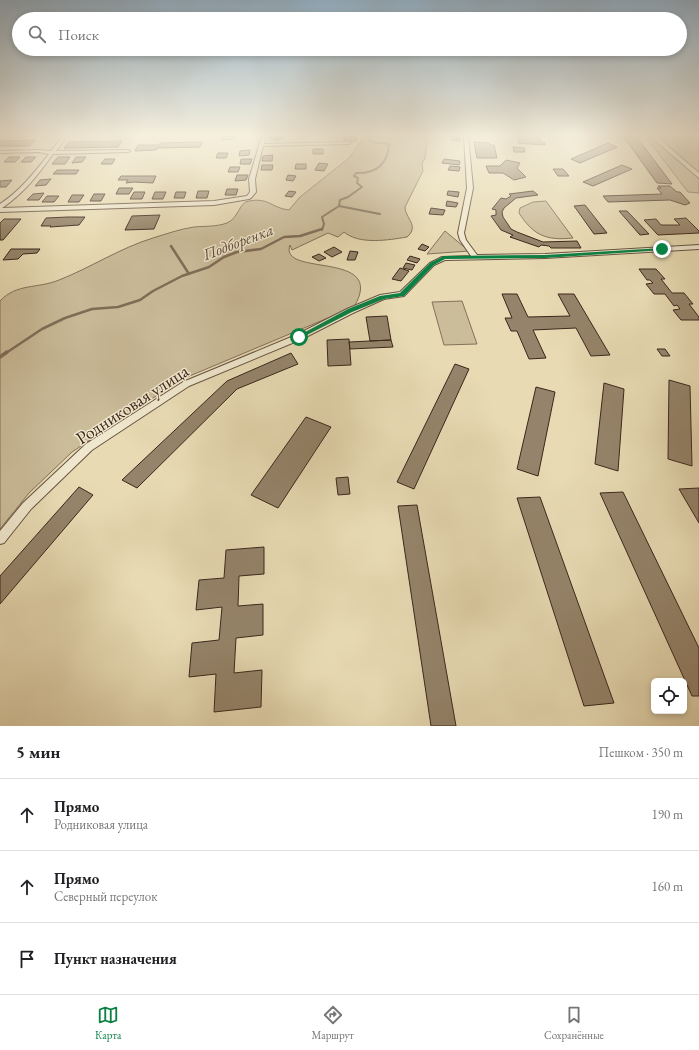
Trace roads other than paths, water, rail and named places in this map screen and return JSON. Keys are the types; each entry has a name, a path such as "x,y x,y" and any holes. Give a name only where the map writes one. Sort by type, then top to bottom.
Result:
{"street":[{"path":"0,208 35,176 40,170"},
{"path":"0,208 214,203 249,198 253,192 252,179 255,170"},
{"path":"469,170 470,188 461,233 463,240 476,258"},
{"name":"Родниковая улица","path":"0,539 27,506 89,447 186,384 299,337 350,311 382,297 402,294 432,264 444,258 459,256 476,258 545,256 699,247"}],"waterway":[{"name":"Подборенка","path":"339,206 340,200 348,197 362,187 357,183 358,178 354,176 356,173 375,170"},
{"name":"Подборенка","path":"322,230 324,224 322,217 339,206"},
{"path":"339,206 380,214"},
{"name":"Подборенка","path":"189,274 209,267 224,257 237,252 261,249 284,237 300,236 322,229"},
{"path":"171,246 189,274"},
{"name":"Подборенка","path":"6,353 42,329 65,318 92,309 118,307 140,300 153,291 189,274"},
{"name":"Подборенка","path":"0,357 7,352"}]}
